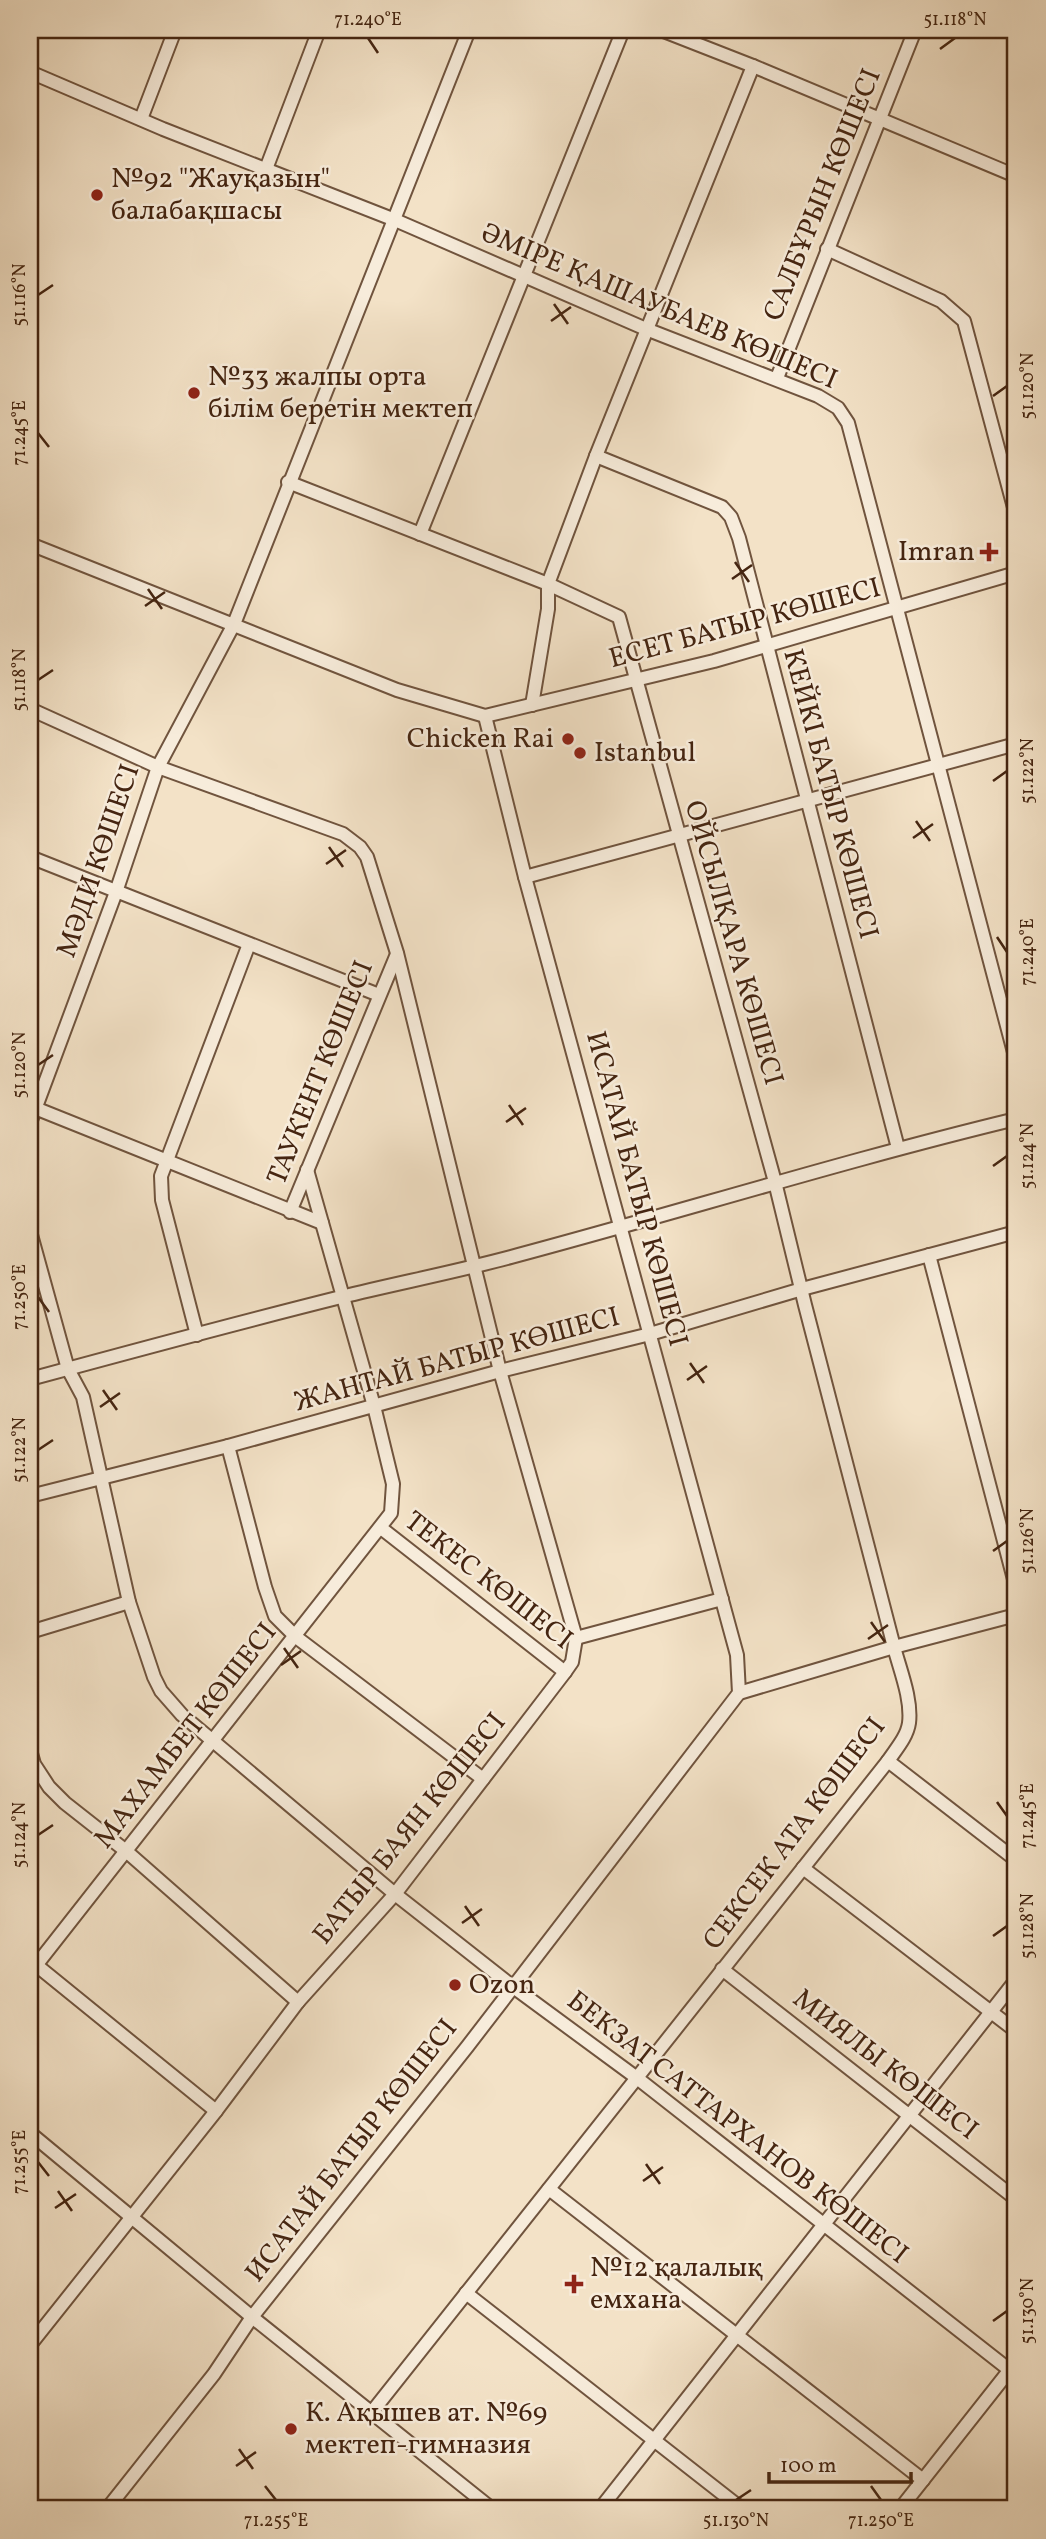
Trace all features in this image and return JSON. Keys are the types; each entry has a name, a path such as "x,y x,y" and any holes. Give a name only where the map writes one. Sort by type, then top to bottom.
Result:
{"street":[{"path":"141,120 175,30"},
{"path":"266,169 320,30"},
{"name":"МӘДИ КӨШЕСІ","path":"30,1123 33,1107 117,892 158,767 233,624 469,30"},
{"path":"420,534 623,30"},
{"path":"661,30 1016,176"},
{"name":"САЛБҰРЫН КӨШЕСІ","path":"776,378 915,30"},
{"path":"531,705 548,609 548,584 646,329 753,66"},
{"name":"ӘМІРЕ ҚАШАУБАЕВ КӨШЕСІ","path":"30,72 141,120 395,220 646,329 776,378 838,408 848,423 1016,1060"},
{"path":"827,250 941,301 964,321 1016,515"},
{"name":"КЕЙКІ БАТЫР КӨШЕСІ","path":"596,456 722,507 731,517 739,538 898,1148"},
{"name":"ОЙСЫЛҚАРА КӨШЕСІ","path":"288,482 548,584 619,617 677,836 775,1182"},
{"path":"30,544 397,690 485,716"},
{"name":"ЕСЕТ БАТЫР КӨШЕСІ","path":"485,716 635,681 1016,573"},
{"path":"30,709 158,767 343,834 360,847 366,857 397,953 500,1371 576,1638 722,1599"},
{"name":"ИСАТАЙ БАТЫР КӨШЕСІ","path":"107,2509 214,2374 252,2318 467,2047 739,1693 737,1654 525,877 485,716"},
{"path":"525,877 1016,744"},
{"path":"30,857 379,995"},
{"path":"197,1335 162,1200 160,1176 249,944"},
{"name":"ТАУКЕНТ КӨШЕСІ","path":"290,1212 397,953"},
{"path":"33,1107 322,1223"},
{"path":"30,1379 343,1296 475,1267 898,1148 1016,1119"},
{"name":"МАХАМБЕТ КӨШЕСІ","path":"32,1966 126,1852 391,1513 393,1484 374,1406 307,1170"},
{"name":"СЕКСЕК АТА КӨШЕСІ","path":"372,2412 888,1761 905,1736 909,1722 907,1700 775,1182"},
{"path":"30,1231 32,1249 68,1369 83,1397 129,1602 153,1677 161,1691 182,1715 396,1894"},
{"name":"ЖАНТАЙ БАТЫР КӨШЕСІ","path":"30,1496 228,1446 500,1371 650,1334 802,1289 1016,1232"},
{"path":"929,1255 1016,1587"},
{"path":"228,1446 275,1616 296,1637 483,1779"},
{"name":"ТЕКЕС КӨШЕСІ","path":"381,1528 565,1672"},
{"path":"30,1632 129,1602"},
{"path":"739,1693 894,1647 1016,1615"},
{"name":"БАТЫР БАЯН КӨШЕСІ","path":"32,2339 215,2111 298,2002 396,1894 565,1672 572,1662 576,1638"},
{"path":"30,1750 34,1764 49,1787 298,2002"},
{"path":"888,1761 1016,1860"},
{"path":"803,1868 1016,2031"},
{"name":"БЕКЗАТ САТТАРХАНОВ КӨШЕСІ","path":"396,1894 512,1986 637,2078 1014,2369"},
{"path":"32,1966 215,2111"},
{"name":"МИЯЛЫ КӨШЕСІ","path":"723,1969 1016,2199"},
{"path":"600,2509 1016,1980"},
{"path":"30,2133 252,2318 492,2509"},
{"path":"549,2189 923,2480"},
{"path":"466,2293 742,2509"},
{"path":"900,2509 1014,2369"}],"place":[{"name":"№92 \"Жауқазын\" балабақшасы","path":"97,195"},
{"name":"№33 жалпы орта білім беретін мектеп","path":"194,393"},
{"name":"Imran","path":"989,552"},
{"name":"Chicken Rai","path":"568,739"},
{"name":"Istanbul","path":"580,753"},
{"name":"Ozon","path":"455,1985"},
{"name":"№12 қалалық емхана","path":"574,2284"},
{"name":"К. Ақышев ат. №69 мектеп-гимназия","path":"291,2429"}]}
